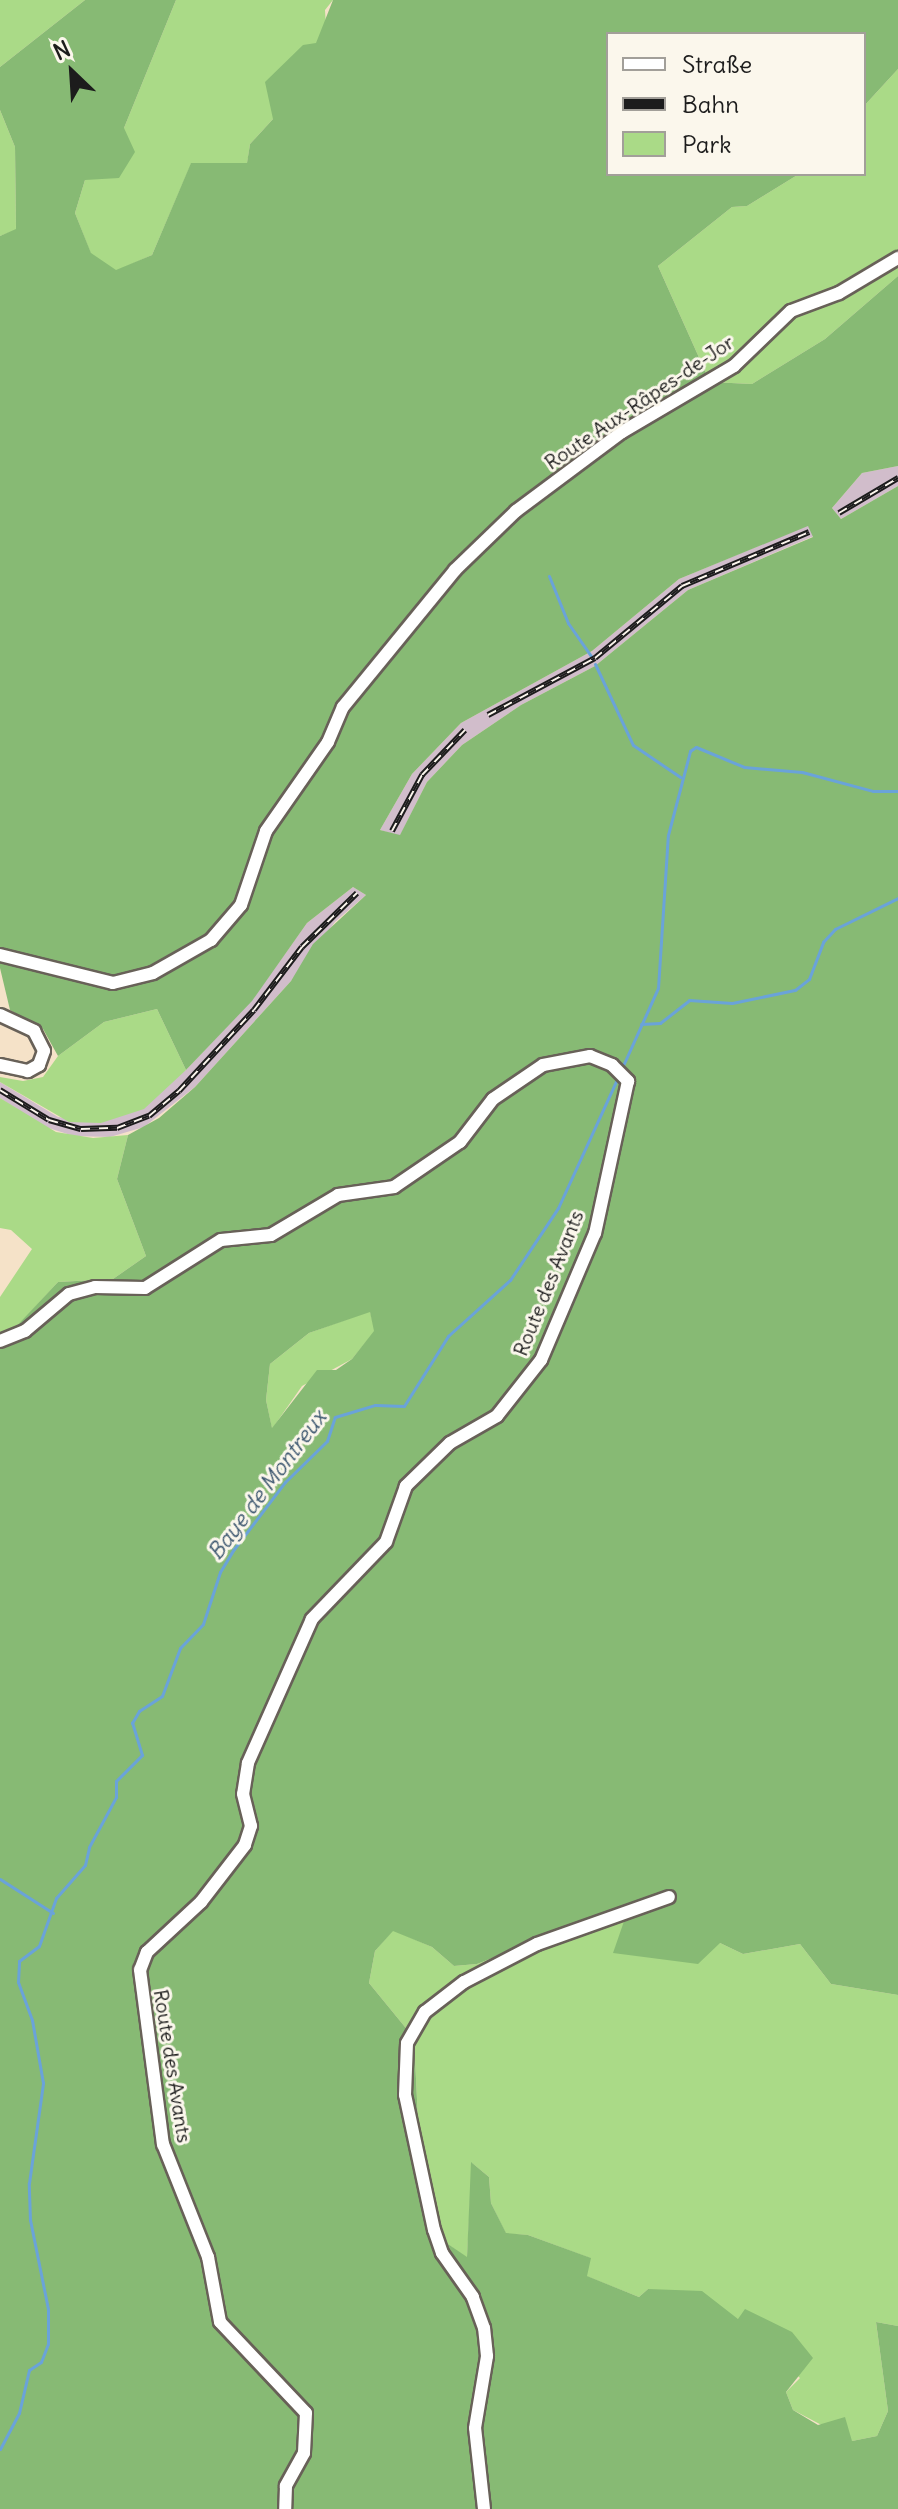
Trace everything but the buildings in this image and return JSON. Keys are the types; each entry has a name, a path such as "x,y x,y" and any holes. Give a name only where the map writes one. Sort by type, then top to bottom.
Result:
{"street":[{"name":"Route Aux-Râpes-de-Jor","path":"0,955 83,979 125,982 180,960 211,940 241,905 266,831 302,785 347,700 455,570 516,511 622,432 734,366 791,311 839,293 898,258"},
{"path":"0,1015 34,1031 44,1051 41,1062 28,1071 0,1065"},
{"name":"Route des Avants","path":"0,1341 25,1331 69,1294 95,1287 145,1288 221,1240 271,1235 338,1195 394,1187 460,1142 493,1099 527,1074 567,1057 599,1059 628,1081 595,1233 541,1360 497,1416 450,1443 406,1486 386,1542 312,1619 248,1763 243,1794 251,1826 245,1845 201,1902 147,1952 140,1970 163,2144 208,2257 220,2322 306,2413 304,2453 286,2486 285,2509"},
{"path":"484,2509 475,2428 487,2356 484,2328 473,2297 442,2253 434,2230 403,2080 407,2043 433,2003 464,1982 537,1944 669,1897"}],"shaded area":[{"path":"898,466 898,486 841,519 832,508 862,473"},
{"path":"808,525 814,536 688,590 595,666 521,705 462,745 427,782 400,836 380,830 412,774 461,723 592,651 679,579"},
{"path":"353,887 366,895 335,922 291,981 195,1087 144,1127 110,1137 74,1136 42,1126 0,1098 0,1082 58,1117 101,1123 186,1070 252,1000 307,923"}],"green space":[{"path":"0,0 85,0 0,67"},
{"path":"85,0 176,0 124,128 135,152 119,178 85,180 75,213 91,253 116,270 152,255 191,163 247,163 250,144 273,119 265,82 303,45 316,43 333,0 898,0 898,69 866,104 866,32 606,32 606,176 796,176 747,206 732,207 658,266 710,382 752,384 825,339 898,276 898,466 862,473 832,508 841,519 898,486 898,1995 831,1984 800,1944 743,1954 720,1943 698,1964 613,1953 630,1904 477,1964 454,1966 432,1947 393,1931 375,1951 369,1983 414,2038 419,2140 442,2240 467,2257 471,2162 489,2177 491,2203 506,2233 528,2235 591,2258 587,2276 639,2297 648,2289 702,2291 738,2319 745,2309 792,2332 813,2358 786,2392 793,2410 818,2425 845,2417 852,2441 877,2436 888,2411 876,2322 898,2326 898,2509 0,2509 0,1335 12,1331 58,1282 113,1279 146,1256 117,1179 128,1135 159,1118 195,1087 291,981 313,944 366,895 353,887 307,923 252,1001 186,1070 157,1009 104,1022 58,1056 43,1029 10,1010 0,968 0,236 16,229 15,147 0,110 0,67","holes":["808,526 813,537 688,590 595,666 521,705 462,745 427,782 400,835 380,830 412,774 461,723 592,651 679,579","370,1312 374,1331 352,1359 336,1370 317,1370 272,1428 266,1400 270,1364 309,1333"]},
{"path":"176,0 333,0 325,10 326,27 273,119 250,144 247,164 191,164 152,255 116,271 91,254 75,213 85,180 124,128"},
{"path":"898,69 898,276 825,339 752,384 710,382 658,266 732,207 747,206 796,176 866,176 866,104"},
{"path":"0,110 15,147 16,230 0,236"},
{"path":"157,1009 186,1070 144,1109 101,1123 69,1122 0,1082 0,1077 23,1081 43,1077 58,1056 104,1022"},
{"path":"0,1098 56,1132 93,1138 128,1135 117,1179 146,1256 113,1279 58,1282 12,1332 0,1335 0,1297 32,1249 11,1230 0,1228"},
{"path":"370,1311 375,1331 352,1359 302,1386 272,1429 266,1400 270,1364 309,1333"},
{"path":"631,1903 614,1953 720,1943 743,1954 800,1944 831,1984 898,1995 898,2326 876,2322 888,2411 877,2436 852,2441 793,2410 786,2392 800,2378 738,2319 648,2289 639,2297 586,2276 590,2258 528,2235 506,2234 491,2203 489,2177 472,2163 467,2258 442,2240 419,2140 414,2038 369,1983 375,1951 393,1930 432,1947 454,1966 477,1964"}],"waterway":[{"path":"549,576 568,623 591,656"},
{"path":"595,664 633,745 680,777"},
{"name":"Baye de Montreux","path":"621,1070 658,988 668,835 690,751 696,747 744,767 802,772 873,791 898,791"},
{"path":"641,1024 660,1023 689,1000 732,1003 795,990 809,979 823,942 835,929 898,898"},
{"name":"Baye de Montreux","path":"0,2449 19,2413 29,2370 41,2362 48,2344 48,2309 30,2220 29,2183 43,2083 32,2020 18,1982 19,1961 39,1946 56,1898 85,1865 89,1847 116,1797 116,1781 142,1755 132,1723 139,1711 162,1696 180,1648 203,1624 220,1572 234,1549 285,1482 327,1441 335,1417 375,1405 404,1406 448,1336 510,1280 558,1208 618,1077"},
{"path":"0,1879 53,1913"}],"railway":[{"path":"839,513 898,478"},
{"path":"488,715 595,658 682,586 809,532"},
{"path":"392,831 422,775 465,730"},
{"path":"0,1090 49,1120 81,1129 117,1128 149,1116 179,1091 254,1010 302,947 357,893"}]}
